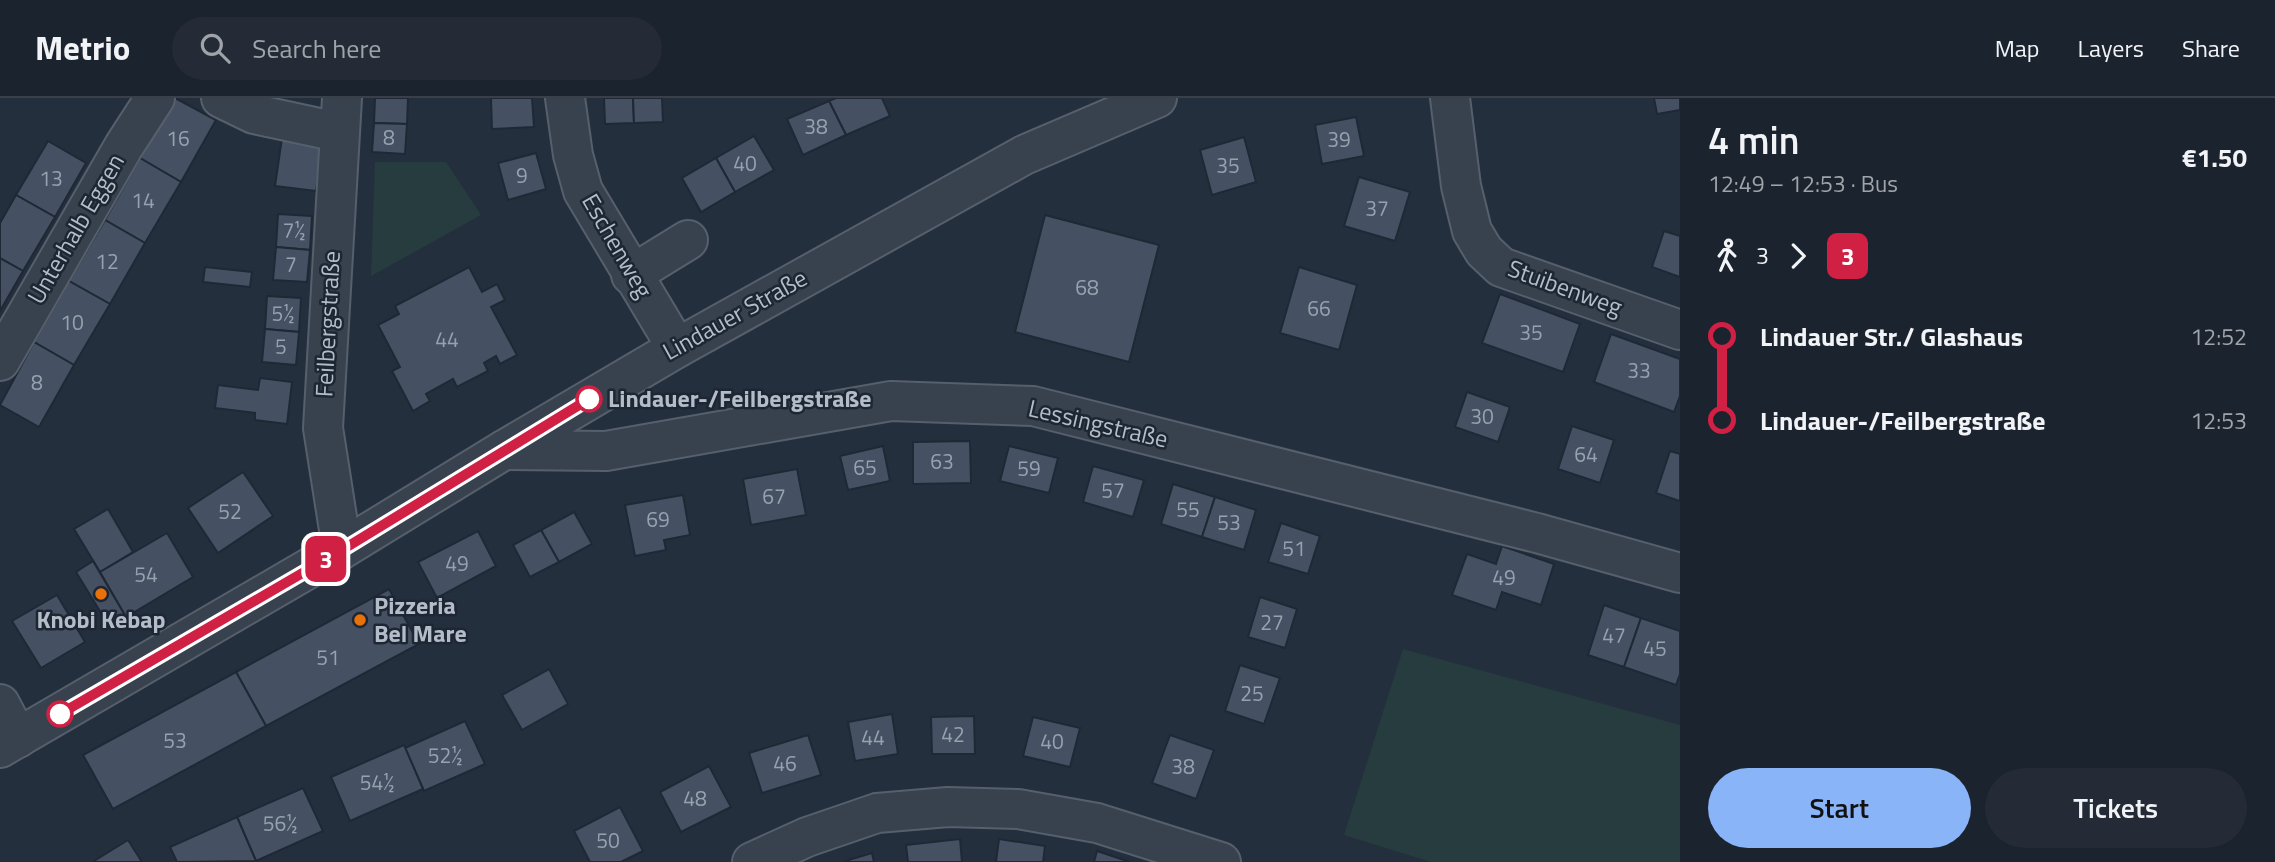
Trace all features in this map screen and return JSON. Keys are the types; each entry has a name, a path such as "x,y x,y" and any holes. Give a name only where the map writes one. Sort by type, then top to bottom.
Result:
{"street":[{"name":"Unterhalb Eggen","path":"0,361 124,146 155,98"},
{"path":"221,98 254,114 340,115"},
{"name":"Eschenweg","path":"565,98 573,155 583,191 677,348"},
{"name":"Stuibenweg","path":"1450,98 1461,186 1472,231 1484,251 1501,267 1680,330"},
{"name":"Lindauer Straße","path":"6,747 342,550 677,348 1024,155 1148,100"},
{"name":"Feilbergstraße","path":"340,115 323,428 342,550"},
{"path":"631,275 688,240"},
{"name":"Lessingstraße","path":"504,450 606,451 891,401 1033,406 1537,533 1680,573"},
{"path":"0,704 6,747"},
{"path":"752,862 807,837 877,813 948,807 1018,809 1097,822 1221,862"}],"green space":[{"path":"375,162 446,162 481,215 371,276"},
{"path":"1403,649 1680,725 1680,862 1431,862 1344,835"}],"building":[{"path":"175,98 216,120 181,182 140,158"},
{"path":"375,98 408,98 407,124 374,123"},
{"path":"491,98 532,98 534,127 492,129"},
{"path":"604,98 633,98 634,123 605,124"},
{"path":"633,98 662,98 663,122 634,123"},
{"path":"836,98 882,98 890,116 846,135 829,101"},
{"path":"1654,98 1680,98 1680,110 1657,114"},
{"path":"829,101 846,135 803,155 787,119"},
{"path":"1356,117 1364,156 1322,164 1315,125"},
{"path":"374,123 407,124 405,154 372,152"},
{"path":"283,131 324,136 316,191 275,186"},
{"path":"754,136 774,170 735,192 716,158"},
{"path":"1244,137 1256,182 1212,195 1200,150"},
{"path":"48,141 86,163 55,217 16,195"},
{"path":"536,153 546,189 508,200 498,163"},
{"path":"140,158 181,182 145,243 105,220"},
{"path":"716,158 735,192 701,212 682,178"},
{"path":"1359,177 1410,192 1395,241 1344,226"},
{"path":"16,195 55,217 23,271 0,258 0,223"},
{"path":"278,214 312,216 310,250 276,247"},
{"path":"1045,215 1159,245 1129,362 1015,332"},
{"path":"105,220 145,243 110,304 69,281"},
{"path":"1664,231 1680,236 1680,277 1652,267"},
{"path":"276,247 310,250 307,282 273,280"},
{"path":"0,258 23,271 0,311"},
{"path":"205,267 252,272 250,287 203,282"},
{"path":"469,267 482,292 497,284 505,300 491,307 517,355 500,364 496,356 484,363 488,371 457,387 453,379 426,394 430,401 413,411 392,371 400,367 378,325 399,314 395,306"},
{"path":"1299,267 1357,285 1339,350 1280,333"},
{"path":"69,281 110,304 74,365 34,342"},
{"path":"1500,294 1580,324 1563,372 1482,343"},
{"path":"267,296 301,298 299,332 265,329"},
{"path":"265,329 299,332 296,365 262,362"},
{"path":"1611,334 1680,359 1680,396 1674,412 1594,382"},
{"path":"34,342 74,365 39,427 0,405"},
{"path":"260,378 292,382 287,424 255,420 255,413 215,408 218,385 258,390"},
{"path":"1467,392 1510,407 1498,442 1455,427"},
{"path":"1572,426 1614,440 1600,483 1558,469"},
{"path":"970,441 971,483 913,484 913,442"},
{"path":"883,446 890,481 848,490 840,456"},
{"path":"1009,446 1058,458 1049,493 1000,481"},
{"path":"1670,451 1680,454 1680,501 1656,493"},
{"path":"1093,466 1144,480 1133,517 1083,502"},
{"path":"797,469 806,515 751,525 743,479"},
{"path":"243,472 273,516 218,553 188,508"},
{"path":"1173,484 1215,497 1202,537 1161,524"},
{"path":"683,495 690,535 664,540 666,550 635,556 625,505"},
{"path":"1215,497 1256,510 1244,550 1202,537"},
{"path":"108,509 133,552 100,572 74,529"},
{"path":"574,512 592,544 559,562 541,530"},
{"path":"1281,523 1320,536 1308,574 1268,562"},
{"path":"541,530 559,562 530,577 513,545"},
{"path":"478,531 496,566 437,598 418,562"},
{"path":"167,533 193,577 126,617 100,572"},
{"path":"1502,546 1554,564 1541,605 1502,592 1496,610 1452,595 1467,554 1496,564"},
{"name":"Knobi Kebap","path":"93,561 126,617 109,626 76,572"},
{"path":"389,589 419,644 266,726 236,672"},
{"path":"57,595 85,642 41,668 12,621"},
{"path":"1260,597 1297,609 1285,648 1248,637"},
{"path":"1604,605 1641,618 1624,667 1588,655"},
{"path":"1641,618 1680,631 1680,674 1676,685 1624,667"},
{"path":"1240,665 1280,678 1264,724 1225,711"},
{"path":"549,669 568,704 522,730 502,695"},
{"path":"236,672 266,726 113,809 83,755"},
{"path":"892,714 898,754 855,761 848,722"},
{"path":"974,716 975,754 932,754 931,717"},
{"path":"1033,717 1080,728 1070,767 1023,756"},
{"path":"465,721 485,764 424,791 405,748"},
{"path":"808,735 821,775 762,793 749,753"},
{"path":"1170,735 1214,750 1196,799 1152,783"},
{"path":"404,745 423,789 350,821 331,777"},
{"path":"709,766 731,807 681,832 660,792"},
{"path":"303,788 323,831 256,861 237,817"},
{"path":"620,807 643,851 621,862 590,862 574,831"},
{"path":"237,817 256,861 177,862 170,847"},
{"path":"960,839 962,862 908,862 906,845"},
{"path":"999,839 1045,846 1043,862 996,862"},
{"path":"128,840 142,862 93,862 94,861"},
{"path":"1097,851 1130,862 1094,862"},
{"path":"872,853 874,862 842,862"}],"bus line":[{"name":"3","path":"60,714 342,550 589,399"}],"place":[{"name":"Lindauer-/Feilbergstraße","path":"589,399"},
{"name":"Knobi Kebap","path":"101,594"},
{"name":"Pizzeria Bel Mare","path":"360,620"}]}
